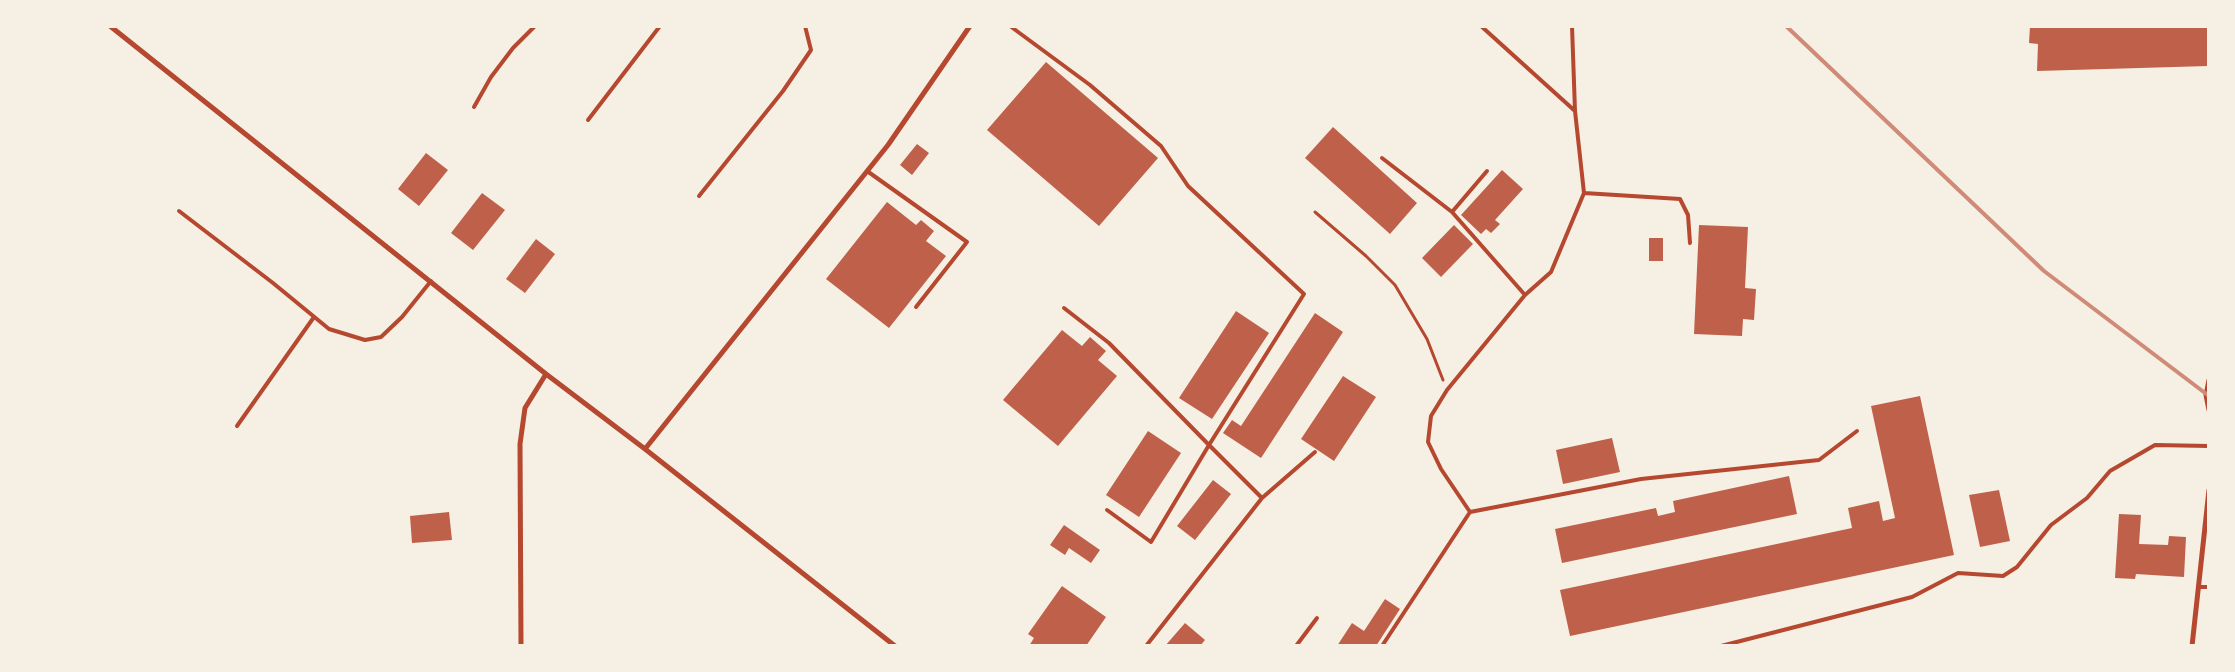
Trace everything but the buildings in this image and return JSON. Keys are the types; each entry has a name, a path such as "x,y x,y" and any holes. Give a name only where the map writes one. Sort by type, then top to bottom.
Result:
{"street":[{"path":"110,26 546,374 645,449 895,646"},
{"path":"645,449 888,145 970,26"},
{"path":"521,646 520,444 525,408 546,374"},
{"path":"2209,380 2206,395 2209,410"},
{"path":"2192,646 2209,490"}],"lane":[{"path":"474,107 496,69 513,48 535,26"},
{"path":"588,120 660,26"},
{"path":"699,196 783,91 812,50 804,26"},
{"path":"1010,26 1090,85 1161,146 1188,186 1304,294 1151,542 1107,510"},
{"path":"1481,26 1575,111"},
{"path":"1470,512 1441,469 1428,442 1431,416 1447,390 1524,295 1551,272 1584,192 1575,111 1572,26"},
{"path":"1382,158 1452,212 1524,295"},
{"path":"868,171 967,242 916,307"},
{"path":"1452,212 1487,171"},
{"path":"1584,192 1680,199 1688,215 1690,243"},
{"path":"179,210 329,329 365,340 381,337 402,317 431,281"},
{"path":"1064,308 1109,343 1262,498"},
{"path":"237,426 314,317"},
{"path":"1382,646 1470,512 1641,479 1819,460 1857,431"},
{"path":"1721,646 1912,598 1958,573 2003,576 2017,568 2051,525 2087,498 2110,472 2155,445 2209,446"},
{"path":"1146,646 1262,498 1315,452"},
{"path":"2198,587 2209,587"},
{"path":"1296,646 1317,618"}],"path":[{"path":"1315,212 1366,256 1395,285 1427,339 1447,390"}],"railway":[{"path":"1786,26 2044,271 2209,396"}]}
